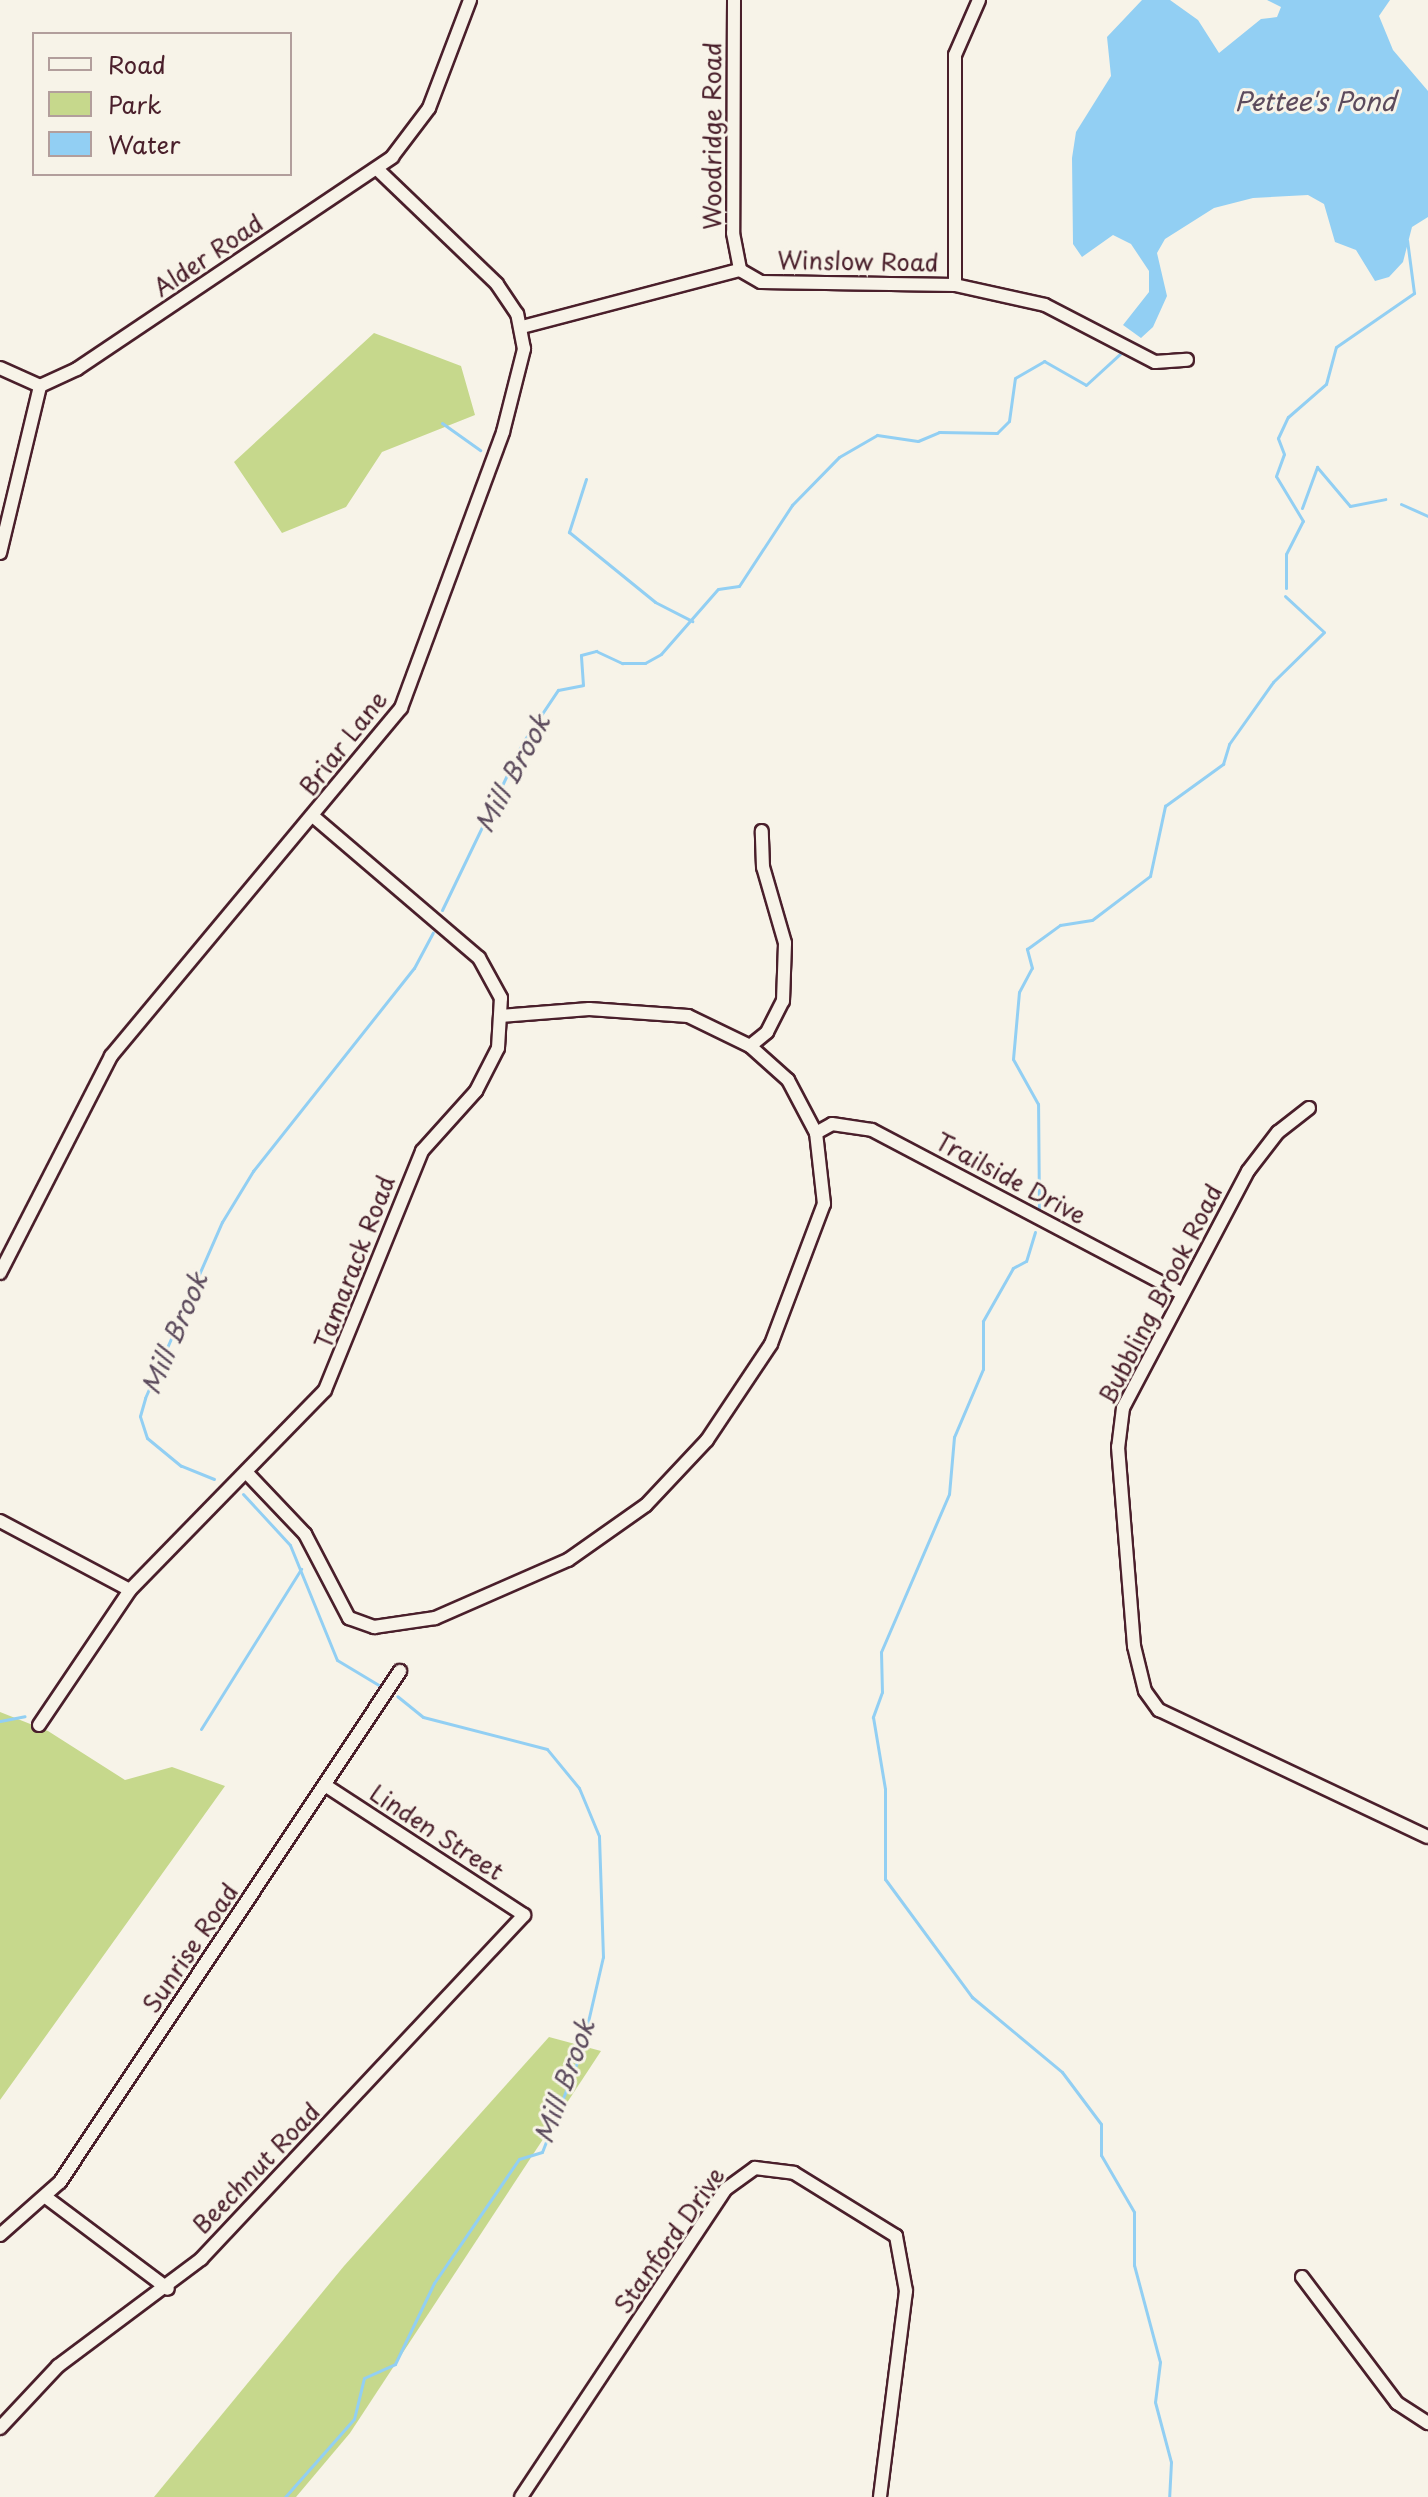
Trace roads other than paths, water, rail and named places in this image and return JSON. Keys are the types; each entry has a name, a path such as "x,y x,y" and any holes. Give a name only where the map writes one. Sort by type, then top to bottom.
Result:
{"street":[{"name":"Alder Road","path":"40,386 77,369 378,170 429,108 470,0"},
{"name":"Woodridge Road","path":"734,0 733,233 740,270"},
{"path":"955,285 955,55 979,0"},
{"path":"378,170 497,284 522,327 740,270"},
{"name":"Winslow Road","path":"740,270 761,282 955,285 1045,305 1155,362 1187,360"},
{"name":"Briar Lane","path":"0,1273 111,1056 313,816 408,697 520,379 522,327"},
{"path":"0,368 40,386 0,553"},
{"name":"Tamarack Road","path":"39,1725 130,1590 246,1472 332,1377 422,1151 489,1073 500,1016 496,981 457,934 313,816"},
{"path":"750,1046 767,1032 783,1001 785,943 763,867 762,831"},
{"path":"246,1472 305,1534 337,1604 363,1625 435,1618 568,1560 680,1471 771,1344 824,1204 816,1133 788,1080 750,1046 717,1026 652,1011 500,1016"},
{"name":"Bubbling Brook Road","path":"1309,1108 1278,1132 1248,1171 1181,1293 1118,1425 1124,1552 1145,1691 1159,1710 1202,1734 1428,1837"},
{"name":"Trailside Drive","path":"816,1133 832,1124 872,1130 1181,1293"},
{"path":"0,1521 130,1590"},
{"name":"Sunrise Road","path":"0,2235 47,2198 326,1786 400,1671"},
{"name":"Linden Street","path":"326,1786 524,1915"},
{"name":"Beechnut Road","path":"0,2428 58,2366 168,2289 524,1915"},
{"name":"Stanford Drive","path":"521,2497 726,2189 755,2168 794,2173 896,2236 906,2291 880,2497"},
{"path":"47,2198 168,2289"},
{"path":"1302,2277 1397,2403 1428,2423"}],"water":[{"name":"Pettee's Pond","path":"1142,0 1170,0 1198,20 1219,53 1261,19 1277,17 1281,7 1267,0 1390,0 1379,16 1393,50 1428,91 1428,217 1412,227 1403,262 1389,277 1375,281 1356,250 1335,242 1324,204 1308,195 1253,198 1214,208 1165,239 1157,253 1167,296 1153,327 1141,338 1123,325 1149,292 1149,271 1131,244 1113,235 1082,257 1073,244 1072,158 1076,132 1111,76 1107,37"}],"waterway":[{"path":"1286,588 1286,554 1303,521 1276,476 1284,454 1278,438 1288,417 1326,384 1336,347 1414,293 1407,240"},
{"name":"Mill Brook","path":"442,910 523,742 558,690 583,685 581,655 596,651 622,663 645,663 661,654 718,589 739,586 792,505 839,457 877,435 918,441 939,432 997,433 1009,421 1015,378 1044,361 1086,385 1120,354"},
{"path":"442,423 480,450"},
{"path":"1302,508 1317,467 1350,506 1385,499"},
{"path":"586,479 569,532 655,602 692,621"},
{"path":"1401,504 1428,516"},
{"path":"1039,1211 1038,1104 1013,1059 1019,992 1032,968 1027,949 1060,925 1092,920 1150,876 1165,806 1223,764 1229,744 1273,682 1324,632 1285,596"},
{"name":"Mill Brook","path":"214,1479 181,1466 147,1438 140,1416 145,1398 222,1222 253,1171 414,968 433,933"},
{"path":"1035,1232 1026,1261 1013,1268 983,1321 983,1369 954,1437 949,1494 881,1652 882,1692 873,1717 885,1789 885,1879 972,1997 1062,2072 1101,2124 1101,2155 1134,2212 1134,2265 1160,2362 1155,2402 1171,2462 1169,2497"},
{"name":"Mill Brook","path":"243,1494 290,1545 337,1660 382,1687"},
{"path":"201,1729 301,1569"},
{"name":"Mill Brook","path":"285,2497 354,2419 364,2378 395,2364 434,2283 519,2159 542,2152 581,2052 603,1957 599,1836 579,1788 547,1749 423,1717 397,1696"},
{"path":"0,1721 25,1716"}]}
